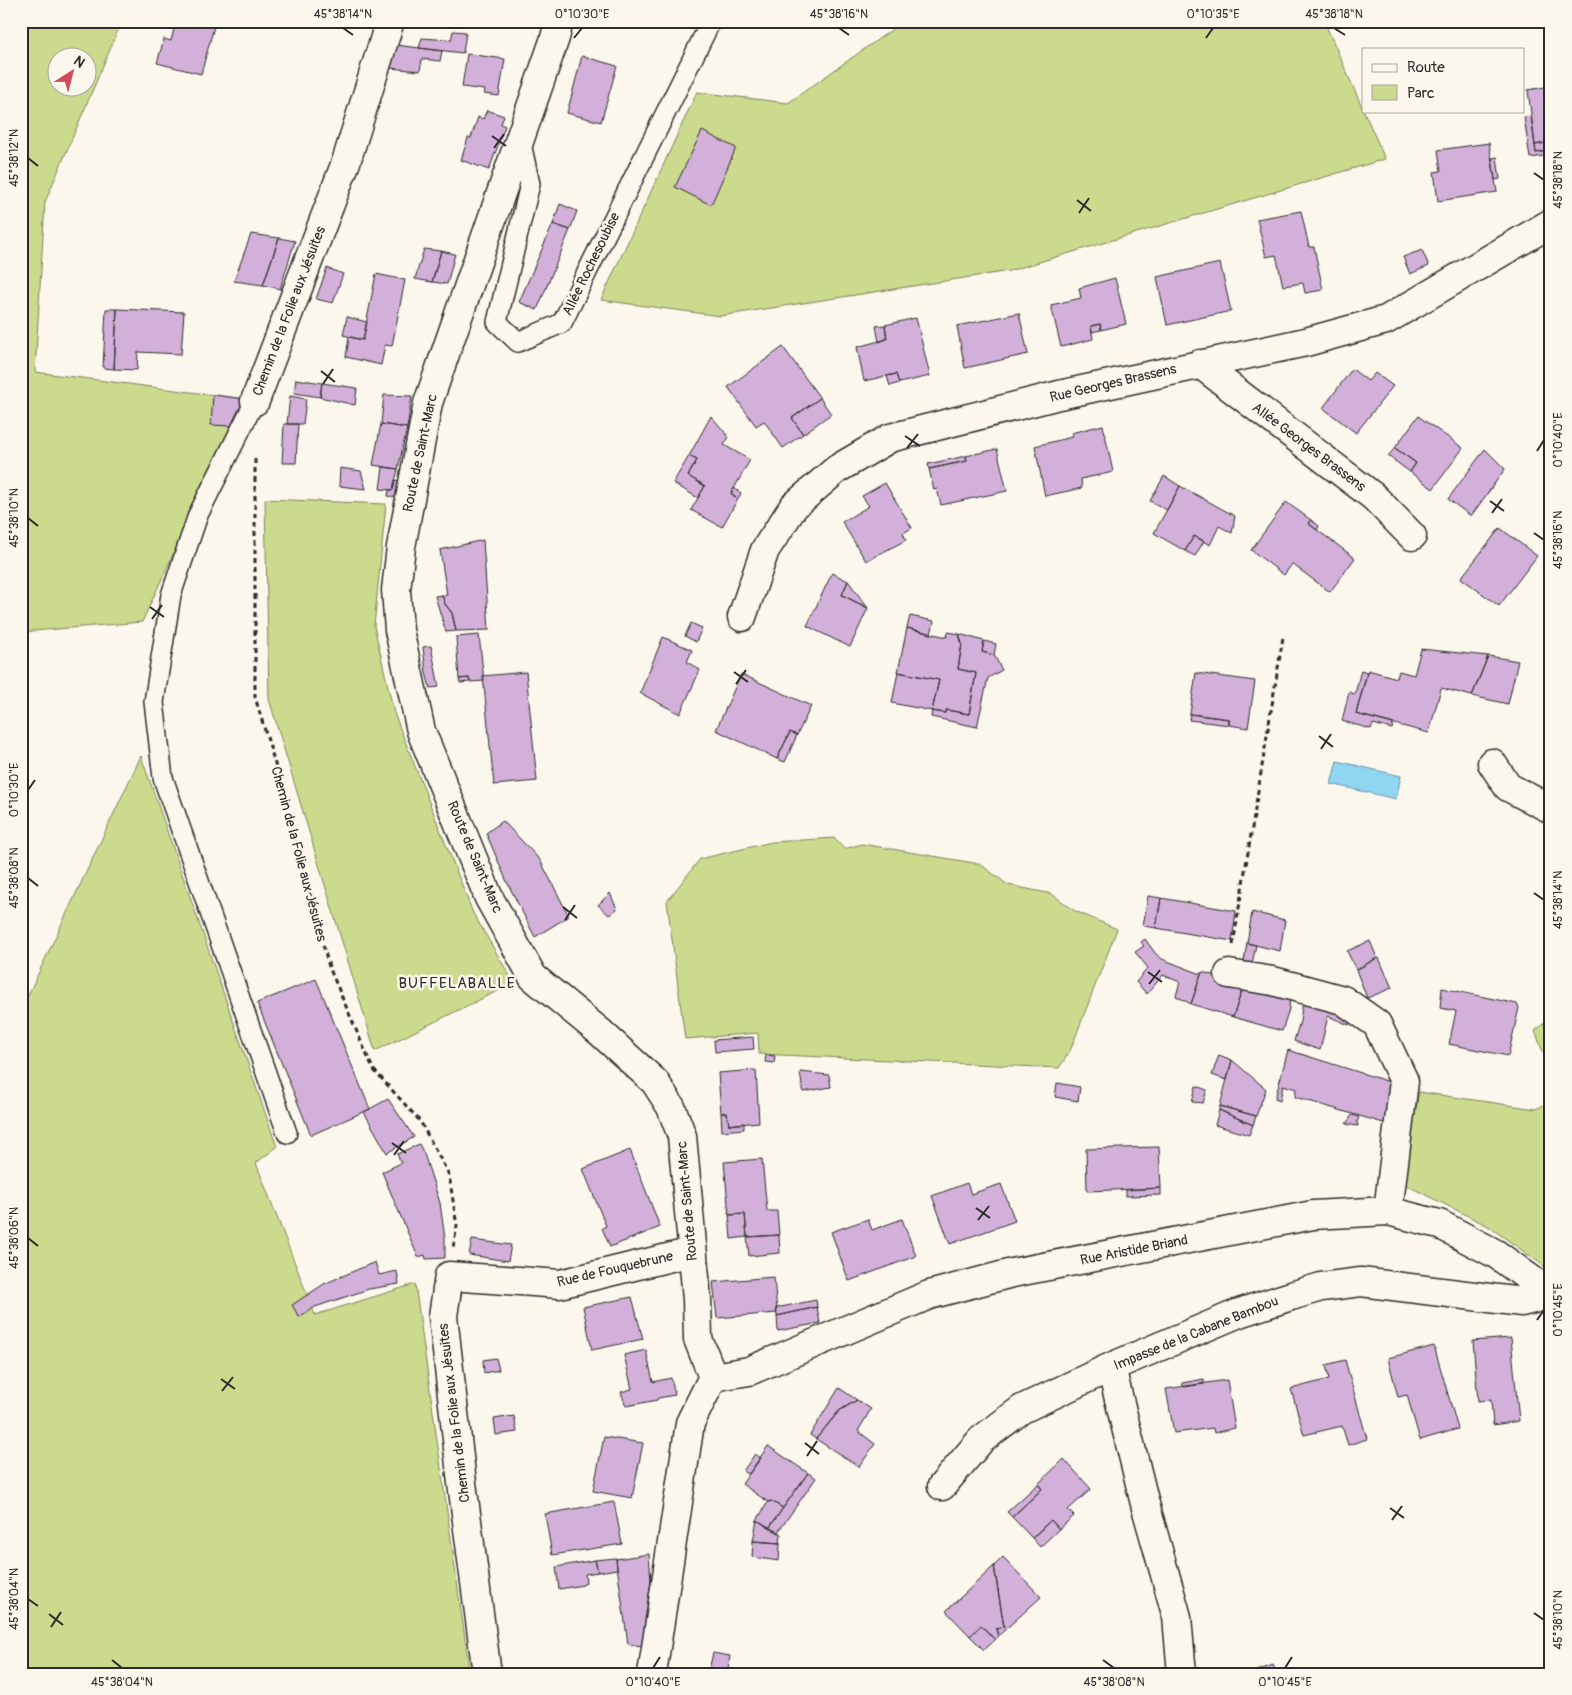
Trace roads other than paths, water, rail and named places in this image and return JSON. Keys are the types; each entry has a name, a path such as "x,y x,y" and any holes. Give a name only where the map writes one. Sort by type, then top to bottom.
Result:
{"street":[{"name":"Chemin de la Folie aux Jésuites","path":"255,401 346,162 390,21"},
{"name":"Route de Saint-Marc","path":"560,21 428,403 401,547 396,590 399,630 421,731 489,898 533,976 600,1032 655,1082 671,1107 682,1136 697,1299 698,1339 713,1376"},
{"name":"Rue Georges Brassens","path":"742,617 766,550 794,506 837,469 890,438 1059,394 1306,342 1386,320 1551,223"},
{"name":"Allée Georges Brassens","path":"1200,364 1374,497 1412,536"},
{"path":"1492,763 1508,787 1551,809"},
{"path":"1229,974 1273,981 1343,1000 1376,1024 1404,1081 1388,1211"},
{"name":"Rue Aristide Briand","path":"713,1376 749,1371 929,1295 1012,1273 1314,1216 1388,1211 1439,1224 1496,1254 1547,1291"},
{"name":"Rue de Fouquebrune","path":"449,1276 560,1284 692,1252"},
{"name":"Chemin de la Folie aux Jésuites","path":"449,1276 443,1316 487,1674"},
{"name":"Impasse de la Cabane Bambou","path":"942,1486 980,1440 1022,1409 1111,1367 1239,1313 1321,1287 1360,1282 1522,1302 1534,1299 1547,1291"},
{"path":"1111,1367 1145,1504 1177,1617 1182,1674"},
{"path":"652,1674 690,1423 713,1376"}],"lane":[{"name":"Allée Rochesoubise","path":"520,139 530,184 497,322 518,342 562,323 711,21"},
{"path":"255,401 198,515 170,595 154,702 163,778 288,1133"}],"water":[{"path":"1337,761 1401,776 1396,799 1331,784"}],"district":[{"name":"BUFFELABALLE","path":"457,983"}]}
